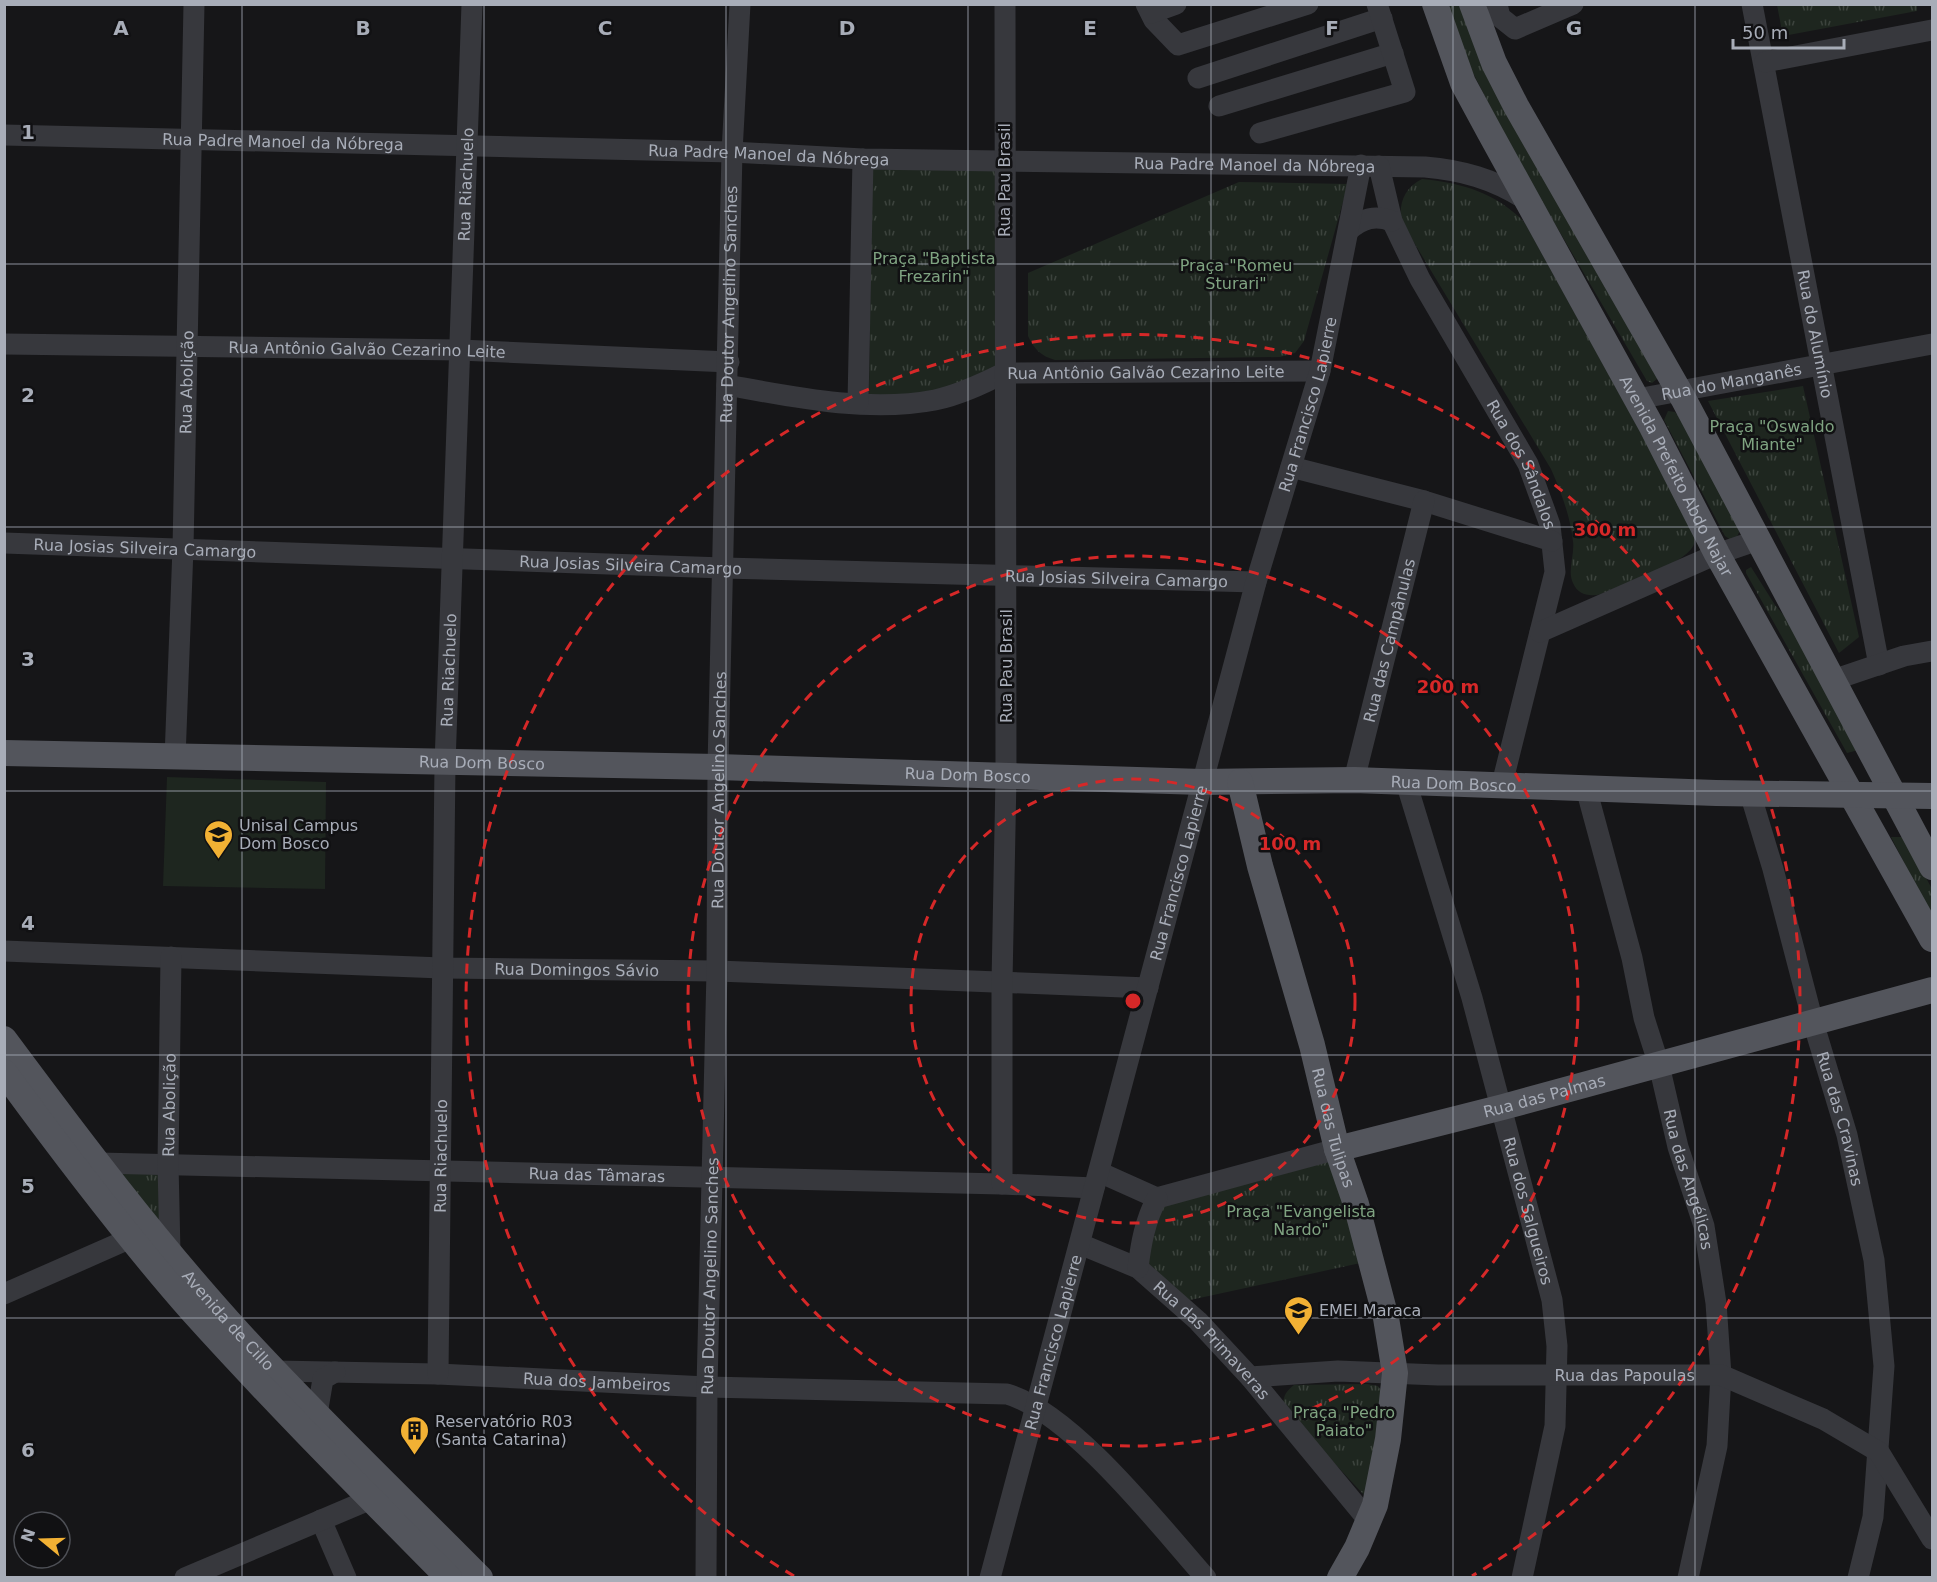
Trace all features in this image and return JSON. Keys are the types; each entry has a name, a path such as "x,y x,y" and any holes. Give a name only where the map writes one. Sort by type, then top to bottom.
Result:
{"main road":[{"name":"Avenida Prefeito Abdo Najar","path":"1435,4 1463,83 1637,399 1717,554 1932,939"},
{"path":"1472,4 1494,63 1516,106 1678,390 1932,867"},
{"path":"1799,794 1812,787 1822,776 1827,762 1825,747"},
{"name":"Rua Dom Bosco","path":"4,753 445,764 718,767 1202,782 1354,780 1750,794 1932,796"},
{"name":"Rua das Tulipas","path":"1240,782 1260,867 1312,1046 1337,1149 1356,1204 1386,1318 1395,1373 1388,1439 1375,1505 1357,1548 1340,1578"},
{"name":"Rua das Palmas","path":"1337,1149 1503,1107 1932,990"},
{"name":"Avenida de Cillo","path":"4,1039 170,1253 275,1371 480,1578"},
{"name":"Avenida de Cillo","path":"4,1072 131,1238 193,1311 448,1578"}],"street":[{"name":"Rua Abolição","path":"175,758 183,548 194,4"},
{"name":"Rua Riachuelo","path":"438,1374 445,764 472,4"},
{"name":"Rua Doutor Angelino Sanches","path":"706,1578 707,1387 717,971 718,767 732,152 740,4"},
{"name":"Rua Pau Brasil","path":"1002,1184 1002,982 1006,777 1005,4"},
{"path":"1148,9 1178,45 1308,4"},
{"path":"1497,4 1500,17 1515,29 1573,4"},
{"name":"Rua do Alumínio","path":"1752,4 1765,62 1879,665"},
{"path":"1148,9 1174,5"},
{"path":"1198,78 1379,11 1405,92 1260,133"},
{"path":"1765,62 1932,30"},
{"path":"1220,106 1393,53"},
{"name":"Rua Padre Manoel da Nóbrega","path":"4,135 732,152 863,159 1425,167 1450,169 1476,175 1500,183 1525,199"},
{"path":"858,403 863,159"},
{"name":"Rua dos Sândalos","path":"1370,166 1420,279 1528,464 1550,525 1556,572 1502,784"},
{"name":"Rua Francisco Lapierre","path":"990,1578 1256,582 1320,371 1349,230 1370,166"},
{"path":"1349,230 1366,219 1390,215 1401,180 1425,167"},
{"path":"4,361 5,344"},
{"name":"Rua Antônio Galvão Cezarino Leite","path":"5,344 460,350 729,362"},
{"name":"Rua do Manganês","path":"1637,399 1932,344"},
{"name":"Rua Antônio Galvão Cezarino Leite","path":"727,385 858,403 934,400 980,386 1004,373 1320,371"},
{"path":"1291,467 1424,501 1552,541"},
{"name":"Rua das Campânulas","path":"1354,780 1424,501"},
{"path":"1540,632 1717,554 1758,540"},
{"name":"Rua Josias Silveira Camargo","path":"4,543 1006,577 1256,582"},
{"path":"1833,681 1879,665 1932,651"},
{"name":"Rua dos Salgueiros","path":"1406,782 1503,1107 1552,1300 1557,1346 1555,1426 1522,1578"},
{"name":"Rua das Angélicas","path":"1586,788 1632,958 1644,1018 1659,1065 1678,1147 1704,1226 1716,1303 1721,1375 1717,1446 1688,1578"},
{"name":"Rua das Cravinas","path":"1750,794 1773,868 1813,1022 1848,1135 1874,1260 1884,1366 1874,1517 1858,1578"},
{"name":"Rua Domingos Sávio","path":"4,951 442,968 717,971 1148,988"},
{"name":"Rua Abolição","path":"170,1253 168,1163 171,957"},
{"name":"Rua das Palmas","path":"1157,1198 1337,1149"},
{"name":"Rua das Tâmaras","path":"99,1163 1002,1184 1096,1180"},
{"path":"1096,1180 1157,1198 1145,1224 1138,1268"},
{"path":"4,1294 131,1238"},
{"name":"Rua das Primaveras","path":"1080,1244 1138,1268 1198,1321 1250,1377 1368,1520"},
{"name":"Rua dos Jambeiros","path":"275,1371 438,1374 707,1387 1007,1394 1036,1406 1087,1447 1206,1578"},
{"name":"Rua das Papoulas","path":"1250,1377 1338,1371 1721,1375 1823,1419 1879,1452 1932,1539"},
{"path":"317,1414 323,1379 335,1372"},
{"path":"185,1578 371,1499"},
{"path":"321,1520 346,1578"}],"green space":[{"path":"1449,5 1466,5 1658,378 1652,383 1647,381 1541,200 1496,118 1466,59"},
{"path":"1777,5 1917,5 1917,11 1783,36"},
{"name":"Praça \"Baptista Frezarin\"","path":"997,165 996,369 934,394 869,396 872,166"},
{"path":"1422,179 1451,183 1478,191 1503,204 1525,223 1690,522 1694,544 1689,552 1679,559 1601,594 1585,594 1575,587 1571,578 1572,531 1562,495 1551,469 1401,221 1404,196"},
{"name":"Praça \"Romeu Sturari\"","path":"1239,182 1348,184 1304,341 1295,353 1280,357 1055,360 1035,348 1028,336 1028,273"},
{"name":"Praça \"Oswaldo Miante\"","path":"1803,386 1859,637 1839,653 1708,401"},
{"path":"1668,411 1675,412 1682,420 1740,530 1737,537 1731,540 1725,536 1664,420"},
{"path":"1751,567 1775,605 1797,631 1862,749 1847,753 1746,573 1746,570"},
{"path":"167,777 326,782 325,889 163,886"},
{"path":"1891,837 1904,837 1932,889 1932,917"},
{"name":"Praça \"Evangelista Nardo\"","path":"1337,1149 1365,1262 1181,1302 1149,1269 1148,1236 1157,1198"},
{"path":"160,1169 159,1231 114,1174"},
{"name":"Praça \"Pedro Paiato\"","path":"1367,1384 1378,1386 1384,1395 1371,1495 1364,1495 1284,1409 1283,1405 1288,1390 1294,1385"}],"place":[{"name":"Unisal Campus Dom Bosco","path":"218,860"},
{"name":"EMEI Maraca","path":"1298,1336"},
{"name":"Reservatório R03 (Santa Catarina)","path":"414,1456"}]}
